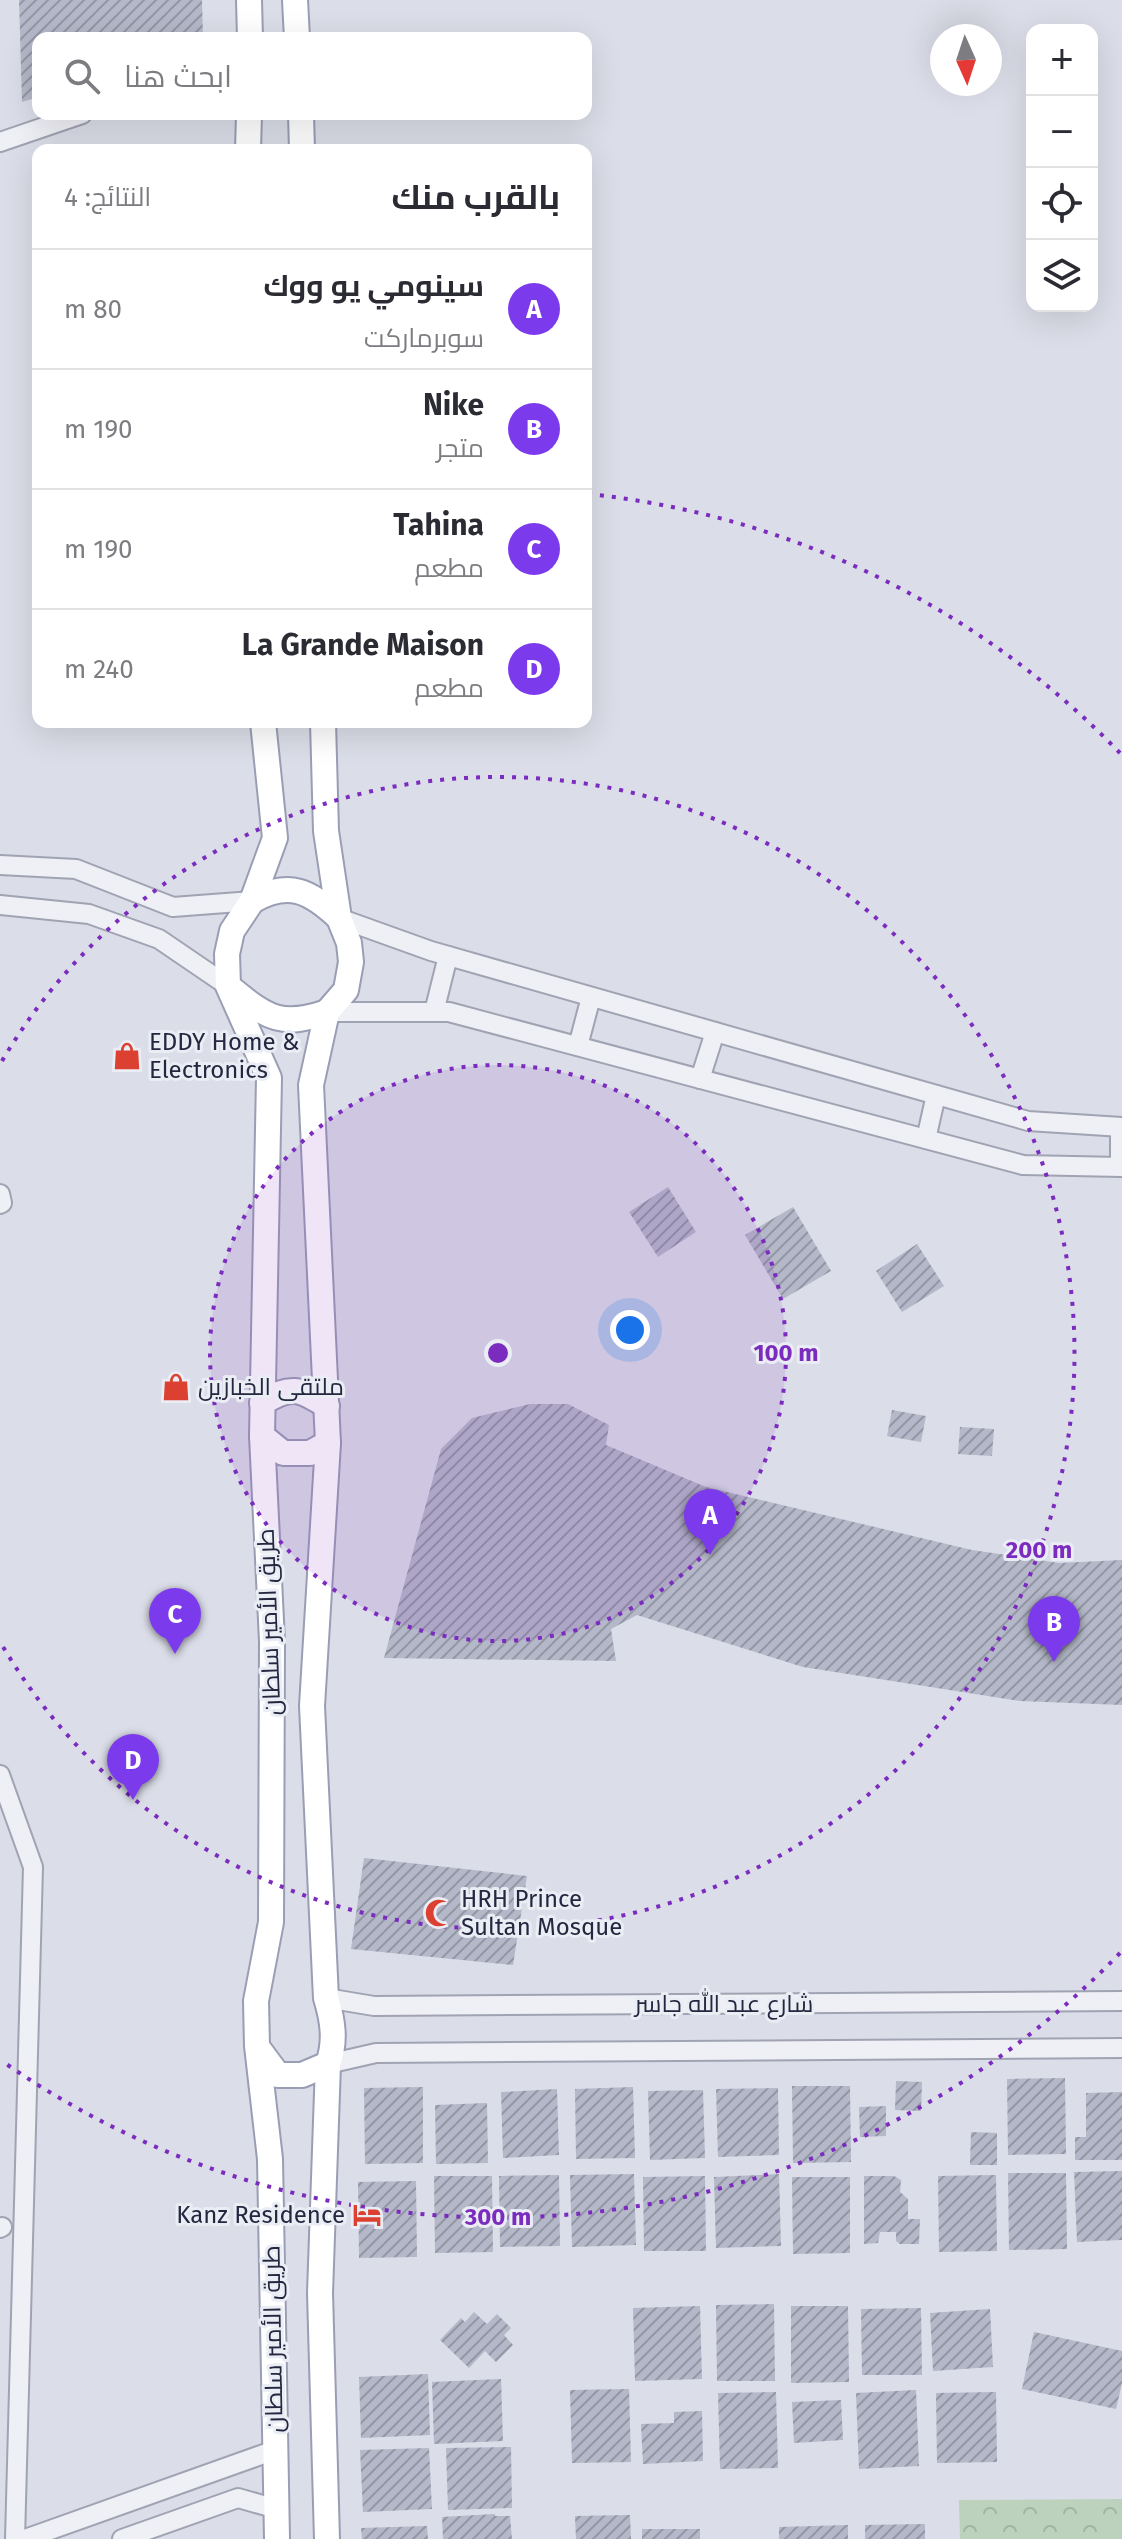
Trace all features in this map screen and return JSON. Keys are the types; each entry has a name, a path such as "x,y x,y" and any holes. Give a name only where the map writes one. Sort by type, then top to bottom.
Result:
{"main road":[{"path":"249,0 250,32"},
{"path":"295,0 297,32"},
{"path":"248,144 249,120"},
{"path":"301,120 302,144"},
{"name":"طريق الأمير سلطان","path":"264,728 275,838 252,901 232,931 227,954 228,986 269,1078 262,1436 272,1641 271,1922 256,2001 257,2046 270,2159 277,2539"},
{"name":"طريق الأمير سلطان","path":"323,728 326,831 339,918 349,943 351,962 346,990 327,1012 311,1085 328,1443 312,1706 326,1998 332,2018 334,2047 328,2064 320,2293 327,2539"},
{"path":"252,901 268,892 303,891 321,901 339,918"},
{"path":"228,986 259,1011 282,1019 304,1019 327,1012"},
{"path":"262,1403 281,1391 293,1391 305,1392 327,1406"},
{"path":"262,1436 283,1453 310,1453 328,1443"},
{"path":"257,2046 278,2075 302,2075 328,2064"}],"street":[{"path":"0,142 64,120"},
{"path":"0,865 76,869 173,907 252,901"},
{"path":"0,905 89,914 159,939 228,986"},
{"path":"327,1012 449,1012 1023,1165 1121,1167 1121,1127 1028,1121 448,956 339,918"},
{"path":"434,1012 448,956"},
{"path":"578,1046 591,997"},
{"path":"700,1079 715,1032"},
{"path":"926,1139 936,1095"},
{"path":"0,1194 0,1204"},
{"path":"0,1775 33,1867 15,2539"},
{"name":"شارع عبد الله جاسر","path":"326,1998 374,2006 1122,2001"},
{"name":"شارع عبد الله جاسر","path":"328,2064 376,2053 1122,2048"},
{"path":"25,2539 275,2450"},
{"path":"122,2539 238,2498 277,2509"}],"green space":[{"path":"1122,2499 1122,2539 960,2539 959,2500"}],"building":[{"path":"19,0 202,0 203,32 32,32 32,99 22,102"},
{"path":"668,1187 696,1232 658,1257 629,1212"},
{"path":"793,1207 831,1271 783,1299 745,1235"},
{"path":"917,1244 944,1286 902,1312 876,1271"},
{"path":"530,1404 568,1404 609,1425 606,1445 706,1487 972,1550 1059,1563 1122,1560 1122,1705 1020,1701 803,1667 637,1615 611,1629 616,1661 384,1658 441,1449 472,1418"},
{"path":"892,1410 926,1416 921,1442 887,1436"},
{"path":"960,1427 994,1429 992,1456 958,1454"},
{"name":"HRH Prince Sultan Mosque","path":"364,1858 527,1876 513,1965 351,1949"},
{"path":"1065,2078 1066,2154 1008,2155 1007,2079"},
{"path":"896,2081 922,2082 921,2111 895,2110"},
{"path":"792,2086 850,2086 851,2162 793,2163"},
{"path":"423,2087 423,2163 365,2164 364,2088"},
{"path":"633,2087 635,2158 576,2159 575,2089"},
{"path":"778,2088 779,2155 718,2157 716,2089"},
{"path":"557,2089 559,2155 503,2158 501,2092"},
{"path":"703,2090 705,2158 650,2160 648,2091"},
{"path":"1122,2092 1122,2160 1075,2160 1075,2137 1086,2137 1086,2093"},
{"path":"487,2103 488,2163 436,2164 435,2105"},
{"path":"886,2106 886,2136 860,2137 859,2107"},
{"path":"971,2132 997,2133 997,2165 970,2165"},
{"path":"1122,2171 1122,2240 1077,2242 1074,2172"},
{"path":"1008,2173 1066,2173 1067,2249 1009,2250"},
{"path":"634,2174 636,2245 572,2247 570,2175"},
{"path":"779,2174 781,2246 716,2248 714,2177"},
{"path":"559,2175 560,2246 500,2247 499,2176"},
{"path":"996,2175 997,2251 939,2252 938,2176"},
{"path":"434,2176 492,2176 493,2252 435,2253"},
{"path":"705,2176 706,2251 644,2251 643,2177"},
{"path":"864,2176 894,2176 901,2180 900,2192 908,2199 908,2219 920,2219 919,2244 900,2244 896,2241 896,2232 880,2232 878,2243 864,2244"},
{"path":"792,2177 850,2177 850,2253 793,2254"},
{"path":"416,2181 417,2257 359,2258 358,2182"},
{"path":"774,2304 775,2381 717,2381 716,2305"},
{"path":"700,2306 702,2379 635,2381 633,2308"},
{"path":"791,2306 848,2306 849,2382 791,2383"},
{"path":"921,2308 922,2375 862,2375 861,2309"},
{"path":"990,2309 993,2367 933,2371 930,2313"},
{"path":"474,2312 487,2324 497,2314 511,2328 504,2335 513,2345 496,2362 485,2351 469,2368 440,2340 461,2318 465,2322"},
{"path":"1034,2332 1122,2351 1122,2383 1116,2409 1022,2389"},
{"path":"428,2374 430,2435 361,2438 359,2377"},
{"path":"501,2379 503,2441 434,2444 432,2382"},
{"path":"629,2389 631,2462 572,2463 570,2390"},
{"path":"916,2390 919,2466 859,2469 856,2393"},
{"path":"776,2392 778,2468 720,2469 718,2393"},
{"path":"996,2392 997,2462 937,2463 936,2393"},
{"path":"841,2400 843,2440 794,2443 792,2402"},
{"path":"702,2411 703,2461 643,2464 641,2424 674,2423 674,2412"},
{"path":"511,2447 512,2508 448,2510 446,2448"},
{"path":"429,2448 432,2509 363,2512 360,2450"},
{"path":"630,2515 631,2539 576,2539 575,2516"},
{"path":"510,2516 512,2539 443,2539 442,2517"},
{"path":"925,2524 925,2539 865,2539 865,2525"},
{"path":"848,2525 848,2539 779,2539 779,2527"},
{"path":"427,2526 428,2539 362,2539 361,2528"},
{"path":"642,2529 700,2529 700,2539 642,2539"}],"place":[{"name":"EDDY Home & Electronics","path":"127,1056"},
{"name":"ملتقى الخبازين","path":"176,1387"},
{"name":"سينومي يو ووك","path":"710,1555"},
{"name":"Tahina","path":"175,1654"},
{"name":"Nike","path":"1054,1662"},
{"name":"La Grande Maison","path":"133,1800"},
{"name":"HRH Prince Sultan Mosque","path":"439,1913"},
{"name":"Kanz Residence","path":"367,2215"}]}
